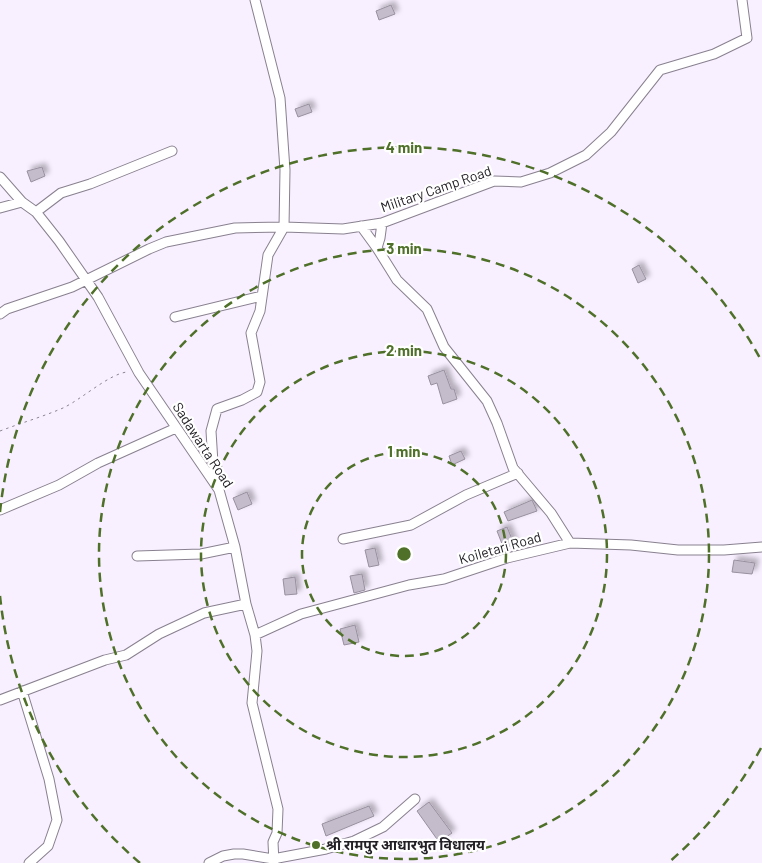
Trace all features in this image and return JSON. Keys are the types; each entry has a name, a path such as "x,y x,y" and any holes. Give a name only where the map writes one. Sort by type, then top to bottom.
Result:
{"street":[{"path":"219,490 212,463 211,431 217,409 257,392 260,382 251,333 260,311 268,255 284,227 285,170 280,98 255,0"},
{"name":"Military Camp Road","path":"0,314 7,309 65,290 166,242 235,228 343,229 382,223 494,181 521,182 550,173 586,155 611,132 660,70 714,54 747,38 742,0"},
{"path":"36,212 61,194 172,150"},
{"name":"Sadawarta Road","path":"0,177 22,202 36,212 59,241 98,297 140,373 219,490 235,547 246,604 255,634 257,651 252,702 278,809 277,833 273,842 273,861"},
{"path":"0,208 22,202"},
{"path":"376,248 380,238 382,223"},
{"path":"361,226 397,280 427,309 444,347 487,401 513,468 551,513 570,543"},
{"path":"175,317 262,296"},
{"path":"0,510 59,485 98,463 176,428"},
{"path":"344,539 411,526 466,495 518,473"},
{"name":"Koiletari Road","path":"255,634 301,614 409,585 444,579 507,558 570,543 631,545 678,550 724,550 762,547"},
{"path":"137,556 201,554 235,547"},
{"path":"0,700 105,660 126,655 159,634 204,613 246,604"},
{"path":"22,691 50,779 57,820 48,846 28,863"},
{"path":"208,863 223,856 234,854 243,854 273,861 354,841 383,827 415,799"}],"path":[{"path":"0,431 64,407 99,387 118,373 140,373"}],"building":[{"path":"391,5 395,14 379,20 376,11"},
{"path":"309,104 312,112 298,117 295,109"},
{"path":"42,167 45,176 31,182 27,171"},
{"path":"639,265 646,279 638,283 632,269"},
{"path":"444,370 457,399 443,404 437,383 431,385 428,376"},
{"path":"461,451 465,459 452,465 449,456"},
{"path":"247,492 252,504 238,510 233,498"},
{"path":"532,500 537,511 508,521 504,512"},
{"path":"507,527 514,544 504,549 497,531"},
{"path":"375,548 379,565 369,567 365,550"},
{"path":"734,560 755,563 752,574 732,572"},
{"path":"362,574 365,590 354,593 350,576"},
{"path":"295,577 297,594 285,595 283,579"},
{"path":"355,625 359,642 344,645 340,629"},
{"path":"429,802 452,833 439,842 417,811"},
{"path":"369,806 374,816 326,836 322,824"}],"place":[{"name":"श्री रामपुर आधारभुत विधालय","path":"316,845"}]}
